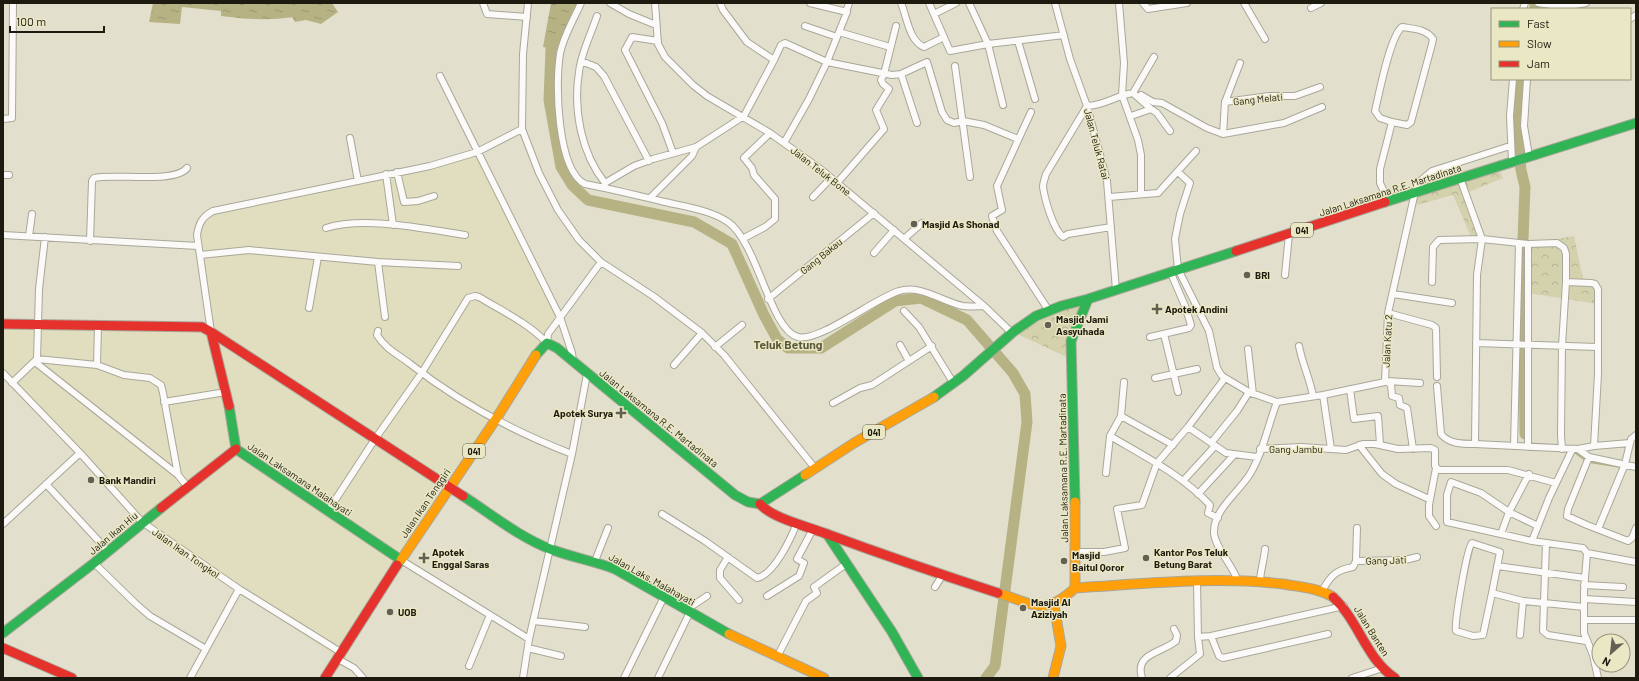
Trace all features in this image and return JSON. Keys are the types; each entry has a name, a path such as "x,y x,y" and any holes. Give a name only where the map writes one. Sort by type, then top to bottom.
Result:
{"main road":[{"name":"041","path":"1520,159 1636,123"},
{"name":"Jalan Laksamana R.E. Martadinata","path":"1010,335 1036,316 1068,303 1088,299 1289,234 1388,200 1520,159"},
{"name":"Jalan Laksamana R.E. Martadinata","path":"1075,588 1076,552 1071,341 1088,299"},
{"path":"3,324 202,327 212,332"},
{"name":"Jalan Laksamana Malahayati","path":"212,332 226,392 236,449 401,560"},
{"name":"Jalan Laks. Malahayati","path":"212,332 375,439 450,486 520,534 550,549 595,560 615,569 732,636 824,678"},
{"name":"041","path":"760,504 814,467 891,423 954,384 987,357 1010,335"},
{"name":"Jalan Laksamana R.E. Martadinata","path":"547,343 552,345 573,361 735,495 748,502 760,504 764,510 942,576 1042,606 1054,605"},
{"name":"Jalan Ikan Tenggiri","path":"325,678 401,560 496,419 539,350 547,343"},
{"name":"Jalan Ikan Hiu","path":"3,633 94,563 142,522 236,449"},
{"path":"827,534 892,632 918,678"},
{"name":"Jalan Banten","path":"1075,588 1237,579 1260,580 1322,591 1344,606 1383,668 1395,678"},
{"path":"1053,678 1060,646 1054,605 1075,588"},
{"path":"3,648 72,678"}],"street":[{"path":"3,119 12,118 13,3"},
{"path":"483,3 487,14 527,17"},
{"path":"528,3 523,54 522,129 539,173 558,210 579,240 601,262 702,332 814,467"},
{"path":"581,3 560,53 556,87 560,126 572,172 579,181 585,184 605,185 704,211 729,222 744,238 762,279 768,299 776,315 789,331 797,337 805,337 828,329 882,298 900,290 916,290 962,305 984,306"},
{"path":"610,3 629,14 656,25"},
{"name":"Jalan Teluk Bone","path":"655,3 658,41 665,57 693,85 706,96 770,132 838,183 984,306 1010,335"},
{"path":"720,3 747,42 774,60"},
{"path":"810,3 846,12"},
{"path":"784,143 809,99 827,62 849,3"},
{"path":"901,3 914,38 919,45 924,47 944,37"},
{"path":"929,3 950,51 988,44 1064,35"},
{"path":"934,14 956,3"},
{"path":"969,3 988,44 1003,105"},
{"name":"Jalan Teluk Ratai","path":"1055,3 1087,106 1107,181 1116,290"},
{"path":"1119,3 1124,63 1122,95 1131,116 1141,156 1141,194"},
{"path":"1143,3 1148,9 1187,3"},
{"path":"1244,3 1265,39"},
{"path":"1311,8 1321,3"},
{"path":"1538,3 1564,7 1586,3"},
{"path":"597,16 578,72 578,107 580,127 584,142 605,185"},
{"path":"805,26 890,47"},
{"path":"838,183 884,128 876,110 889,89 880,80 884,74 896,26"},
{"path":"1402,27 1416,29 1429,34 1433,39 1432,44 1411,122 1407,125 1392,122 1375,114 1392,44 1398,30 1402,27"},
{"path":"658,41 632,36 625,50 662,123 673,153"},
{"path":"1018,41 1035,99"},
{"path":"605,185 648,161 696,147 744,116 781,44 785,43 827,62 884,74 900,74 924,62 928,62 942,112 950,122 963,121 984,125 1018,139"},
{"path":"1134,92 1154,57"},
{"path":"581,61 596,67 604,76 648,161"},
{"path":"1225,102 1240,64"},
{"path":"955,66 970,177"},
{"path":"900,74 917,122"},
{"path":"440,76 560,317 572,353 573,361"},
{"path":"1513,80 1510,146 1520,159"},
{"path":"1520,159 1527,80"},
{"name":"Gang Melati","path":"1223,134 1225,102 1269,96 1295,96 1320,87"},
{"path":"1134,92 1157,113 1170,131"},
{"path":"1111,227 1068,234 1063,237 1058,233 1052,219 1043,185 1046,174 1087,106 1098,106 1122,95 1134,92 1153,102 1162,103 1207,128 1223,134 1284,123 1322,107"},
{"path":"1131,116 1151,109"},
{"path":"1031,112 997,186 1002,210 992,216 997,230 1049,311"},
{"path":"1388,200 1380,183 1380,169 1392,122"},
{"path":"212,332 197,234 201,219 213,211 430,166 477,152 522,129"},
{"path":"744,238 765,227 775,219 775,199 754,175 752,168 744,158 770,132"},
{"path":"350,138 358,181"},
{"path":"1415,192 1420,181 1432,171 1510,146"},
{"path":"650,198 692,156 696,147"},
{"path":"1109,197 1161,192 1196,151"},
{"path":"90,241 92,181 94,178 133,178 173,174 181,173 187,168"},
{"path":"397,172 404,202 418,202 434,196"},
{"path":"1150,337 1189,328 1191,325 1174,270 1175,239 1180,214 1190,183 1178,172"},
{"path":"386,174 393,225"},
{"path":"813,197 831,178"},
{"path":"1460,178 1482,239 1477,275 1475,444"},
{"name":"Jalan Katu 2","path":"1174,270 1205,319 1210,331 1217,368 1225,378 1251,393 1277,402 1323,395 1385,381 1388,313 1415,192"},
{"name":"Gang Bakau","path":"768,299 874,213"},
{"path":"29,236 32,214"},
{"path":"905,238 922,223"},
{"path":"326,228 361,224 393,225 464,235"},
{"path":"874,253 894,230"},
{"path":"1285,275 1289,234"},
{"path":"3,235 198,246"},
{"path":"12,383 36,361 37,325 45,237"},
{"path":"1432,282 1433,247 1436,242 1482,239 1528,244 1557,243 1564,248 1566,254 1566,282 1562,346 1562,449"},
{"path":"1519,243 1522,345 1528,448"},
{"path":"1514,446 1528,244"},
{"path":"200,255 249,250 378,262 458,266"},
{"path":"309,308 318,257"},
{"path":"378,262 385,317"},
{"path":"547,343 548,334 601,262"},
{"path":"1566,282 1591,283 1597,286 1599,304 1594,446"},
{"path":"1393,294 1452,303"},
{"path":"328,512 375,439 421,374 466,301 471,296 479,297 512,316 539,335 547,343"},
{"path":"904,310 915,322 932,346 954,384"},
{"path":"1388,313 1432,326 1437,330 1437,377"},
{"path":"716,347 742,325"},
{"path":"97,365 98,326"},
{"path":"378,331 377,335 387,347 421,374 496,419 572,454"},
{"path":"674,365 702,332"},
{"path":"1164,334 1178,392"},
{"path":"1476,343 1597,347"},
{"path":"900,346 909,361"},
{"path":"833,403 860,388 869,387 932,346"},
{"path":"1299,346 1302,362 1311,381 1313,396"},
{"path":"1182,481 1213,444 1251,393 1248,349"},
{"path":"36,361 97,365 124,375 154,379 161,385 178,474"},
{"path":"36,361 178,474 187,486"},
{"path":"1155,378 1196,369"},
{"name":"Jalan Ikan Tongkol","path":"3,373 80,453 142,522 340,656 363,678"},
{"path":"523,678 529,639 572,454 587,374"},
{"path":"1076,552 1104,552 1126,548 1117,510 1142,505 1157,464 1188,427 1225,378"},
{"path":"1385,381 1420,383"},
{"path":"1385,381 1391,384 1392,396 1399,398 1400,405 1407,408 1413,449"},
{"path":"1106,473 1110,436 1121,416 1124,382"},
{"path":"1437,386 1441,434 1444,438 1453,443 1575,450 1594,446 1630,443"},
{"path":"1350,389 1354,418 1378,416 1380,444"},
{"path":"164,402 226,392"},
{"path":"1323,395 1331,449"},
{"path":"1237,579 1214,538 1215,524 1250,474 1277,402"},
{"path":"1121,416 1173,445"},
{"path":"1188,427 1213,444 1234,455 1257,458"},
{"path":"1598,529 1624,464 1630,443 1636,435"},
{"path":"1110,436 1182,481 1210,505 1208,513 1218,518"},
{"name":"Gang Jambu","path":"1260,449 1301,447 1350,450 1359,445 1380,444 1398,449 1434,448 1436,468"},
{"path":"1359,445 1382,474 1396,484 1429,499"},
{"path":"1575,450 1589,457 1636,467"},
{"path":"1532,541 1556,483 1575,450"},
{"path":"3,524 80,453"},
{"path":"1198,494 1234,455"},
{"path":"1589,457 1567,513 1569,518 1629,541 1632,538 1636,528"},
{"path":"1436,526 1429,516 1429,499 1436,468 1439,470 1508,470 1529,474 1556,483"},
{"path":"1501,534 1509,512 1529,474"},
{"path":"1538,526 1509,512 1481,493 1451,482 1447,495 1446,520 1450,524 1585,550 1636,562"},
{"path":"46,484 108,551"},
{"path":"662,514 757,578 763,576 783,552 797,523"},
{"path":"595,560 608,528"},
{"path":"1356,561 1357,528"},
{"path":"767,596 799,576 804,563 797,559 813,529"},
{"path":"1472,543 1499,550 1497,566 1483,635 1473,636 1456,631 1455,628 1464,569 1470,544 1472,543"},
{"path":"1546,543 1542,628 1545,633 1586,641"},
{"path":"1260,580 1261,567 1264,563 1265,549"},
{"path":"1585,550 1584,620 1586,641 1593,655 1598,678"},
{"name":"Gang Jati","path":"1322,591 1334,574 1342,569 1353,567 1356,561 1406,560 1417,557"},
{"path":"728,558 720,570 720,578 738,600"},
{"name":"Jalan Laksamana Malahayati","path":"401,560 529,639"},
{"path":"94,563 135,604 150,616 206,649"},
{"path":"777,657 806,601 817,593 814,587 846,564"},
{"path":"1497,566 1623,587"},
{"path":"935,587 942,576"},
{"path":"1170,678 1199,656 1201,650 1198,637 1197,582"},
{"path":"190,678 239,589"},
{"path":"1492,593 1523,601 1584,607"},
{"path":"658,678 688,611 707,596"},
{"path":"624,678 664,597"},
{"path":"1584,598 1636,602"},
{"path":"1520,636 1523,601"},
{"path":"1198,637 1211,636 1344,606"},
{"path":"469,666 490,615"},
{"path":"1584,620 1636,620"},
{"path":"534,621 585,627"},
{"path":"1142,678 1140,668 1143,662 1155,652 1176,641 1177,635 1174,629"},
{"path":"1211,636 1219,656 1223,658 1328,634"},
{"path":"528,648 561,656"},
{"path":"1352,678 1383,668"}],"shaded area":[{"path":"477,152 560,317 338,659 144,524 3,373 3,324 211,328 197,237 205,215"}],"green space":[{"path":"1499,169 1503,178 1469,192 1485,236 1472,239 1453,195 1417,205 1415,195"},
{"path":"1574,236 1583,278 1597,282 1598,304 1528,293 1528,244"},
{"path":"1082,301 1069,358 1017,334 1036,318"}],"water":[{"path":"153,3 332,3 338,12 321,24 306,20 295,22 292,17 257,19 221,16 221,11 182,7 180,24 149,22"},
{"path":"551,3 580,3 559,51 543,47"}],"waterway":[{"path":"1535,3 1535,8"},
{"path":"551,49 549,100 561,167 572,185 588,200 694,222 732,244 764,315 777,339 788,348 821,348 895,301 921,298 967,320 1013,373 1025,394 1027,422 995,666 986,678"},
{"path":"1522,80 1515,120 1521,170 1525,187 1523,239"},
{"path":"1523,244 1525,434"},
{"path":"1573,451 1585,460"},
{"path":"1589,462 1621,467"}],"traffic: fast":[{"path":"1385,202 1636,123"},
{"path":"934,397 963,376 1013,332 1036,316 1061,306 1088,299 1236,251"},
{"path":"1075,502 1071,341 1088,299"},
{"path":"536,355 547,343 557,348 735,495 748,502 760,504 805,475"},
{"path":"229,406 236,449 401,560 397,565"},
{"path":"463,496 505,525 527,538 558,552 615,569 729,634"},
{"path":"3,633 94,563 161,508"},
{"path":"827,534 892,632 918,678"}],"traffic: slow":[{"path":"401,560 496,419 536,355"},
{"path":"805,475 854,443 934,397"},
{"path":"998,593 1038,606 1055,603 1075,588 1075,502"},
{"path":"1075,588 1179,582 1231,581 1283,584 1315,590 1333,597"},
{"path":"1053,678 1061,646 1054,605"},
{"path":"729,634 824,678"}],"traffic: jam":[{"path":"1236,251 1385,202"},
{"path":"3,324 202,327 211,332 229,406"},
{"path":"211,332 463,496"},
{"path":"161,508 236,449"},
{"path":"760,504 765,509 790,521 910,564 998,593"},
{"path":"325,678 397,565"},
{"path":"1333,597 1350,617 1377,661 1395,678"},
{"path":"3,648 72,678"}],"place":[{"name":"Masjid As Shonad","path":"914,224"},
{"name":"BRI","path":"1247,275"},
{"name":"Apotek Andini","path":"1157,309"},
{"name":"Masjid Jami Assyuhada","path":"1048,325"},
{"name":"Apotek Surya","path":"621,413"},
{"name":"Bank Mandiri","path":"91,480"},
{"name":"Apotek Enggal Saras","path":"424,558"},
{"name":"Kantor Pos Teluk Betung Barat","path":"1146,558"},
{"name":"Masjid Baitul Qoror","path":"1064,561"},
{"name":"Masjid Al Aziziyah","path":"1023,608"},
{"name":"UOB","path":"390,612"}],"district":[{"name":"Teluk Betung","path":"788,344"}]}
